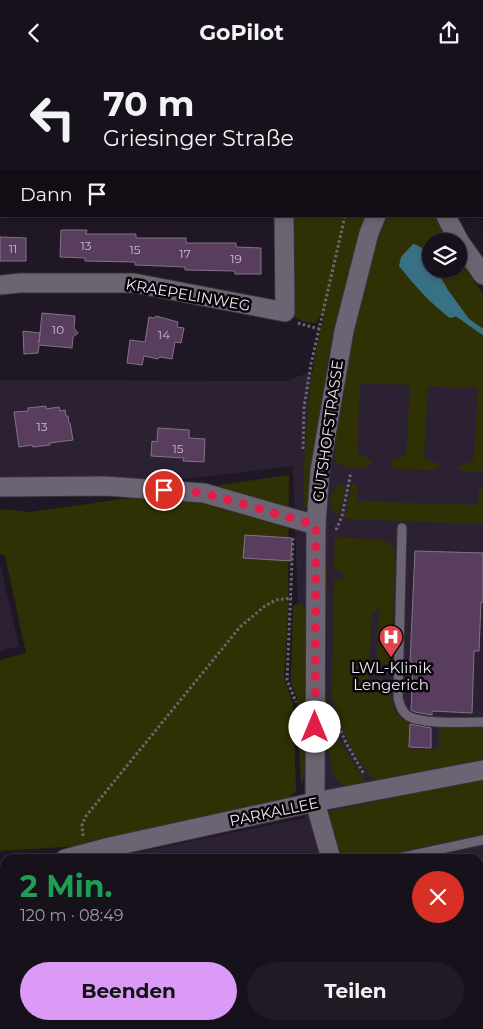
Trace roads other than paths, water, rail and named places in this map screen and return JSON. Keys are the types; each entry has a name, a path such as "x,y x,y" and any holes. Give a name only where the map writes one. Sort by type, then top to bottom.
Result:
{"street":[{"name":"KRAEPELINWEG","path":"0,285 20,283 134,283 285,312 284,217"},
{"name":"GUTSHOFSTRASSE","path":"330,854 315,803 316,596 308,523 320,470 344,331 369,233 376,217"},
{"path":"447,217 455,233"},
{"path":"467,252 483,275"},
{"path":"0,487 105,486 204,493 308,523"},
{"name":"PARKALLEE","path":"84,854 315,803 483,770"}],"lane":[{"path":"402,528 398,698 401,708 407,716 426,721 483,722"},
{"path":"417,854 483,840"}],"water":[{"path":"413,244 422,248 422,278 441,278 469,319 458,316 450,318 436,307 399,266 401,257"}],"waterway":[{"path":"456,313 483,332"}],"place":[{"name":"LWL-Klinik Lengerich","path":"391,658"}]}
